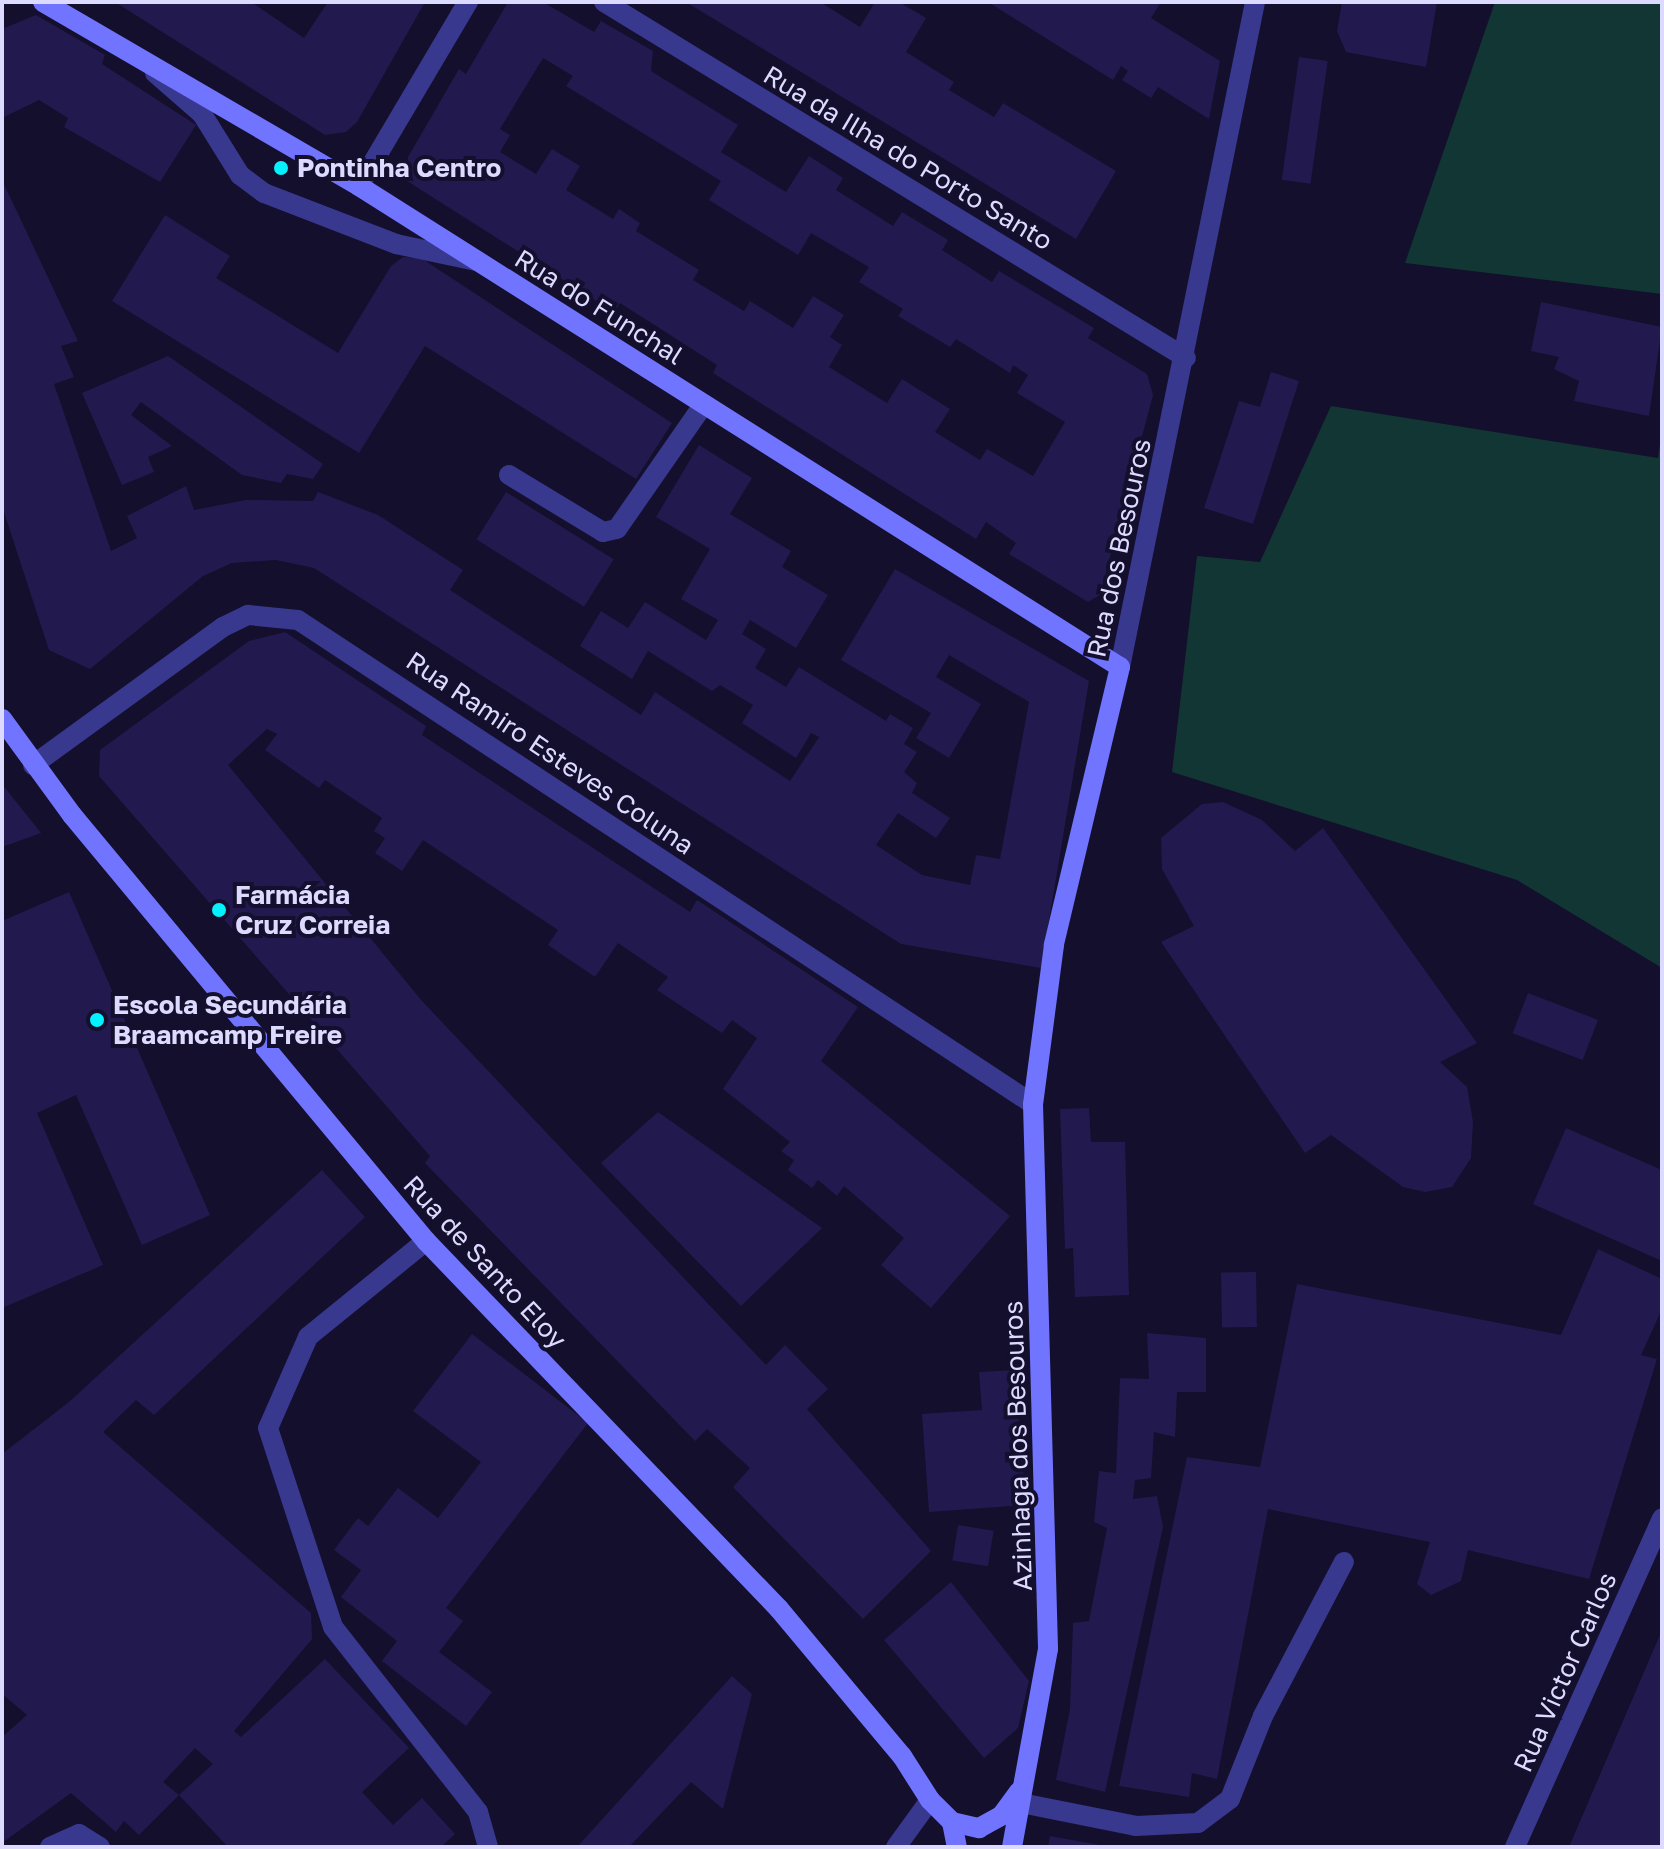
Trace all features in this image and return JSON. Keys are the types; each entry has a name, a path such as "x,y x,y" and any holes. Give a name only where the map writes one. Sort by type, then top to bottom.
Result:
{"main road":[{"name":"Rua do Funchal","path":"43,2 146,65 228,106 359,186 1120,667"},
{"name":"Rua dos Besouros","path":"1033,1104 1054,945 1120,667"},
{"name":"Rua de Santo Eloy","path":"2,719 33,765 426,1241 779,1609 902,1756 930,1800 952,1822"},
{"name":"Azinhaga dos Besouros","path":"1012,1847 1048,1649 1033,1104"},
{"path":"957,1847 952,1822 979,1828 1002,1815 1022,1794"}],"street":[{"path":"359,186 468,2"},
{"name":"Rua da Ilha do Porto Santo","path":"604,2 1186,358"},
{"name":"Rua dos Besouros","path":"1120,667 1186,358 1255,2"},
{"path":"146,65 202,114 240,175 264,193 396,244 478,261"},
{"path":"509,475 603,532 617,529 704,404"},
{"name":"Rua Ramiro Esteves Coluna","path":"33,765 223,627 248,615 277,613 298,620 1033,1104"},
{"path":"426,1241 308,1337 268,1428 333,1627 478,1812 488,1847"},
{"name":"Rua Victor Carlos","path":"1515,1847 1662,1518"},
{"path":"1022,1794 1136,1826 1198,1823 1230,1799 1263,1716 1344,1562"},
{"path":"896,1847 930,1800"},
{"path":"50,1847 79,1834 100,1847"}],"green space":[{"path":"1495,2 1662,2 1662,294 1405,263"},
{"path":"1331,406 1658,458 1662,430 1662,968 1517,880 1172,772 1197,556 1260,562"}],"building":[{"path":"115,2 251,2 304,38 328,2 425,2 357,122 346,132 325,135"},
{"path":"508,2 543,2 594,32 601,21 653,51 651,71 738,125 721,152 786,192 809,156 843,178 836,190 893,226 902,212 948,240 942,250 992,282 999,271 1094,328 1088,338 1147,374 1153,395 1100,595 1088,602 1009,554 1016,543 986,522 976,539 713,373 717,365 620,303 614,312 407,181 408,157 459,69 466,74","holes":["543,58 573,76 566,86 721,181 709,200 798,255 811,233 869,267 859,282 903,309 898,316 950,347 956,339 1010,373 1013,365 1028,375 1017,393 1065,422 1033,476 987,449 980,460 935,432 950,409 902,379 887,403 829,367 842,345 830,337 844,315 813,296 793,328 750,301 744,311 693,280 699,270 636,231 640,223 619,209 613,219 566,190 580,166 552,149 536,174 500,152 510,135 500,129"]},
{"path":"686,2 820,2 860,27 875,2 899,2 926,18 906,52 954,82 949,90 994,117 1003,103 1116,171 1076,239"},
{"path":"988,2 1161,2 1151,18 1220,61 1209,119 1158,87 1151,98 1122,80 1128,71 1121,66 1113,80"},
{"path":"1342,2 1437,2 1426,67 1346,52 1337,31"},
{"path":"36,15 105,55 102,64 196,125 160,182 64,127 68,118 39,100 2,118 2,29"},
{"path":"1299,57 1328,61 1310,184 1282,180"},
{"path":"2,180 78,341 61,346 74,377 54,384 111,551 137,538 127,516 186,486 194,510 246,500 313,501 318,492 378,515 463,570 450,590 641,715 655,692 790,781 819,737 811,733 796,758 742,723 753,705 720,685 712,691 648,651 632,679 580,646 601,611 628,628 645,602 706,640 718,620 681,599 710,549 656,517 699,445 752,478 730,514 791,551 782,567 828,595 796,648 750,620 742,634 766,649 755,668 786,687 799,667 886,721 890,714 913,728 904,744 917,752 904,772 917,783 912,793 950,818 936,838 898,813 876,845 922,875 970,885 976,855 1000,859 1029,702 949,655 936,677 981,704 949,758 916,738 931,713 841,660 895,569 1089,681 1041,968 901,944 314,568 276,560 232,563 203,576 90,669 49,650 2,506"},
{"path":"165,215 230,256 216,278 338,353 391,266 403,257 421,258 672,423 636,479 425,346 359,453 112,301"},
{"path":"1541,302 1662,327 1649,416 1574,401 1579,381 1554,369 1559,357 1531,351"},
{"path":"168,356 323,464 313,479 287,474 281,483 242,475 141,402 131,415 172,446 148,457 154,472 122,485 82,393"},
{"path":"1271,372 1299,381 1253,524 1204,508 1239,401 1260,407"},
{"path":"506,492 614,559 584,607 476,539"},
{"path":"285,632 426,726 422,735 690,912 697,900 858,1007 821,1061 1010,1216 931,1308 881,1265 904,1238 844,1186 837,1196 818,1180 812,1188 788,1170 794,1160 781,1151 790,1142 723,1089 757,1038 732,1020 722,1033 657,990 668,977 618,943 595,977 548,945 558,930 423,840 402,871 375,853 385,838 374,831 382,818 325,780 319,788 265,750 277,734 267,729 228,765 422,1001 766,1365 785,1345 828,1389 807,1409 931,1551 863,1619 733,1487 750,1468 707,1429 695,1441 425,1163 430,1156 99,776 100,750 249,641"},
{"path":"2,784 41,833 2,847"},
{"path":"1223,802 1262,820 1295,851 1323,828 1477,1043 1440,1062 1467,1087 1473,1122 1471,1158 1452,1187 1425,1192 1403,1187 1331,1135 1305,1153 1161,942 1194,926 1162,869 1161,838 1202,804"},
{"path":"69,892 210,1215 142,1245 76,1095 37,1113 103,1265 2,1308 2,921"},
{"path":"1528,993 1598,1020 1583,1060 1513,1033"},
{"path":"1089,1108 1091,1142 1125,1142 1129,1295 1075,1297 1073,1248 1065,1249 1060,1109"},
{"path":"658,1112 822,1228 741,1306 601,1163"},
{"path":"1566,1128 1662,1170 1662,1261 1533,1204"},
{"path":"322,1170 365,1217 154,1415 136,1400 103,1432 311,1613 312,1639 234,1731 241,1737 325,1659 409,1748 362,1792 393,1825 422,1798 455,1834 441,1847 228,1847 179,1795 139,1835 124,1821 116,1832 71,1793 2,1843 2,1737 27,1715 2,1694 2,1454 69,1402","holes":["195,1748 213,1764 179,1795 163,1782"]},
{"path":"1598,1249 1662,1279 1662,1309 1641,1355 1657,1359 1589,1579 1468,1550 1461,1581 1431,1595 1417,1584 1430,1542 1268,1509 1217,1779 1192,1773 1189,1797 1119,1786 1187,1457 1260,1467 1297,1284 1561,1335"},
{"path":"1256,1272 1257,1327 1222,1328 1221,1273"},
{"path":"1147,1333 1206,1338 1206,1392 1177,1392 1175,1437 1154,1432 1151,1478 1135,1480 1133,1499 1157,1496 1163,1527 1105,1792 1056,1780 1070,1709 1073,1623 1089,1621 1107,1528 1094,1522 1099,1471 1116,1473 1120,1378 1149,1379"},
{"path":"472,1334 588,1423 446,1608 463,1621 439,1652 492,1692 466,1726 382,1661 397,1641 341,1597 361,1570 334,1550 358,1518 368,1526 398,1488 438,1518 481,1462 413,1411"},
{"path":"1015,1370 1026,1505 929,1512 922,1414 982,1410 979,1372"},
{"path":"958,1525 994,1531 988,1566 952,1561"},
{"path":"951,1582 1029,1681 1018,1728 984,1758 884,1640"},
{"path":"1662,1630 1662,1847 1569,1847"},
{"path":"732,1676 752,1694 723,1809 691,1782 629,1847 577,1847"},
{"path":"1050,1836 1100,1845 1048,1847"}],"place":[{"name":"Pontinha Centro","path":"281,168"},
{"name":"Farmácia Cruz Correia","path":"219,910"},
{"name":"Escola Secundária Braamcamp Freire","path":"97,1020"}]}
